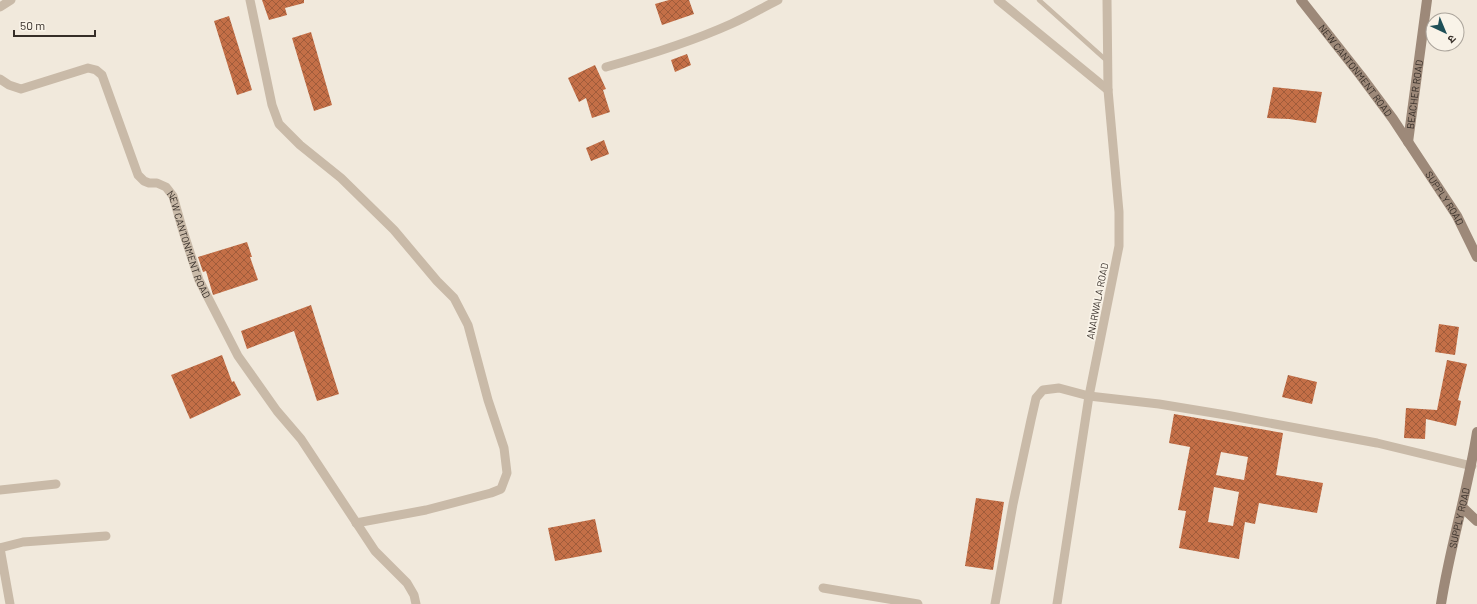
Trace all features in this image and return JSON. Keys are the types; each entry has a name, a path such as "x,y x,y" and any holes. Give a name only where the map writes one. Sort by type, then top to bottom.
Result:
{"street":[{"path":"0,7 11,0"},
{"path":"250,0 272,105 279,124 300,145 341,178 394,230 437,281 454,298 468,325 488,400 504,448 507,473 501,489 491,494 426,510 356,523"},
{"path":"606,67 654,54 697,38 731,24 778,0"},
{"path":"998,0 1108,90"},
{"name":"ANARWALA ROAD","path":"1057,604 1089,396 1119,246 1119,212 1108,90 1107,0"},
{"name":"NEW CANTONMENT ROAD","path":"1301,0 1366,82 1408,142"},
{"name":"BEACHER ROAD","path":"1408,142 1427,0"},
{"name":"NEW CANTONMENT ROAD","path":"0,79 9,86 21,89 88,68 96,70 102,75 138,175 144,181 149,183 157,183 166,187 173,196 199,280 238,356 277,411 301,439 375,551 407,583 414,595 416,604"},
{"name":"SUPPLY ROAD","path":"1408,142 1434,179 1457,216 1477,257"},
{"path":"995,604 1015,497 1036,398 1043,390 1059,388 1089,396 1158,404 1226,415 1378,444 1472,466"},
{"name":"SUPPLY ROAD","path":"1441,604 1453,541 1472,466 1477,432"},
{"path":"0,490 56,484"},
{"path":"1462,507 1477,521"},
{"path":"10,604 0,548 23,542 106,536"},
{"path":"824,588 918,604"}],"lane":[{"path":"1039,0 1107,61"}],"building":[{"path":"262,0 304,0 304,3 285,8 287,15 269,20"},
{"path":"669,0 689,0 694,14 662,25 655,4"},
{"path":"229,16 252,90 237,95 214,21"},
{"path":"311,32 332,105 314,111 292,38"},
{"path":"687,54 691,65 675,72 671,60"},
{"path":"595,65 606,89 603,90 610,112 592,118 586,98 579,102 568,78"},
{"path":"1273,87 1322,92 1316,123 1289,119 1267,118"},
{"path":"604,140 609,154 591,161 586,148"},
{"path":"247,242 252,257 250,257 258,280 213,295 206,271 203,272 198,257"},
{"path":"311,305 339,394 317,401 294,331 247,349 241,331"},
{"path":"1439,324 1459,327 1455,355 1435,352"},
{"path":"222,355 232,382 234,381 241,395 190,419 171,375"},
{"path":"1447,360 1467,364 1458,400 1461,401 1456,426 1426,419 1425,439 1404,438 1406,408 1437,410"},
{"path":"1288,375 1317,382 1312,404 1282,397"},
{"path":"1174,414 1283,433 1276,475 1323,483 1317,513 1259,503 1255,524 1245,522 1239,559 1179,548 1186,511 1178,510 1190,447 1169,443","holes":["1221,452 1248,457 1244,480 1216,475","1214,487 1239,492 1233,526 1208,522"]},
{"path":"976,498 1004,502 993,570 965,566"},
{"path":"595,519 602,552 555,561 548,528"}]}
